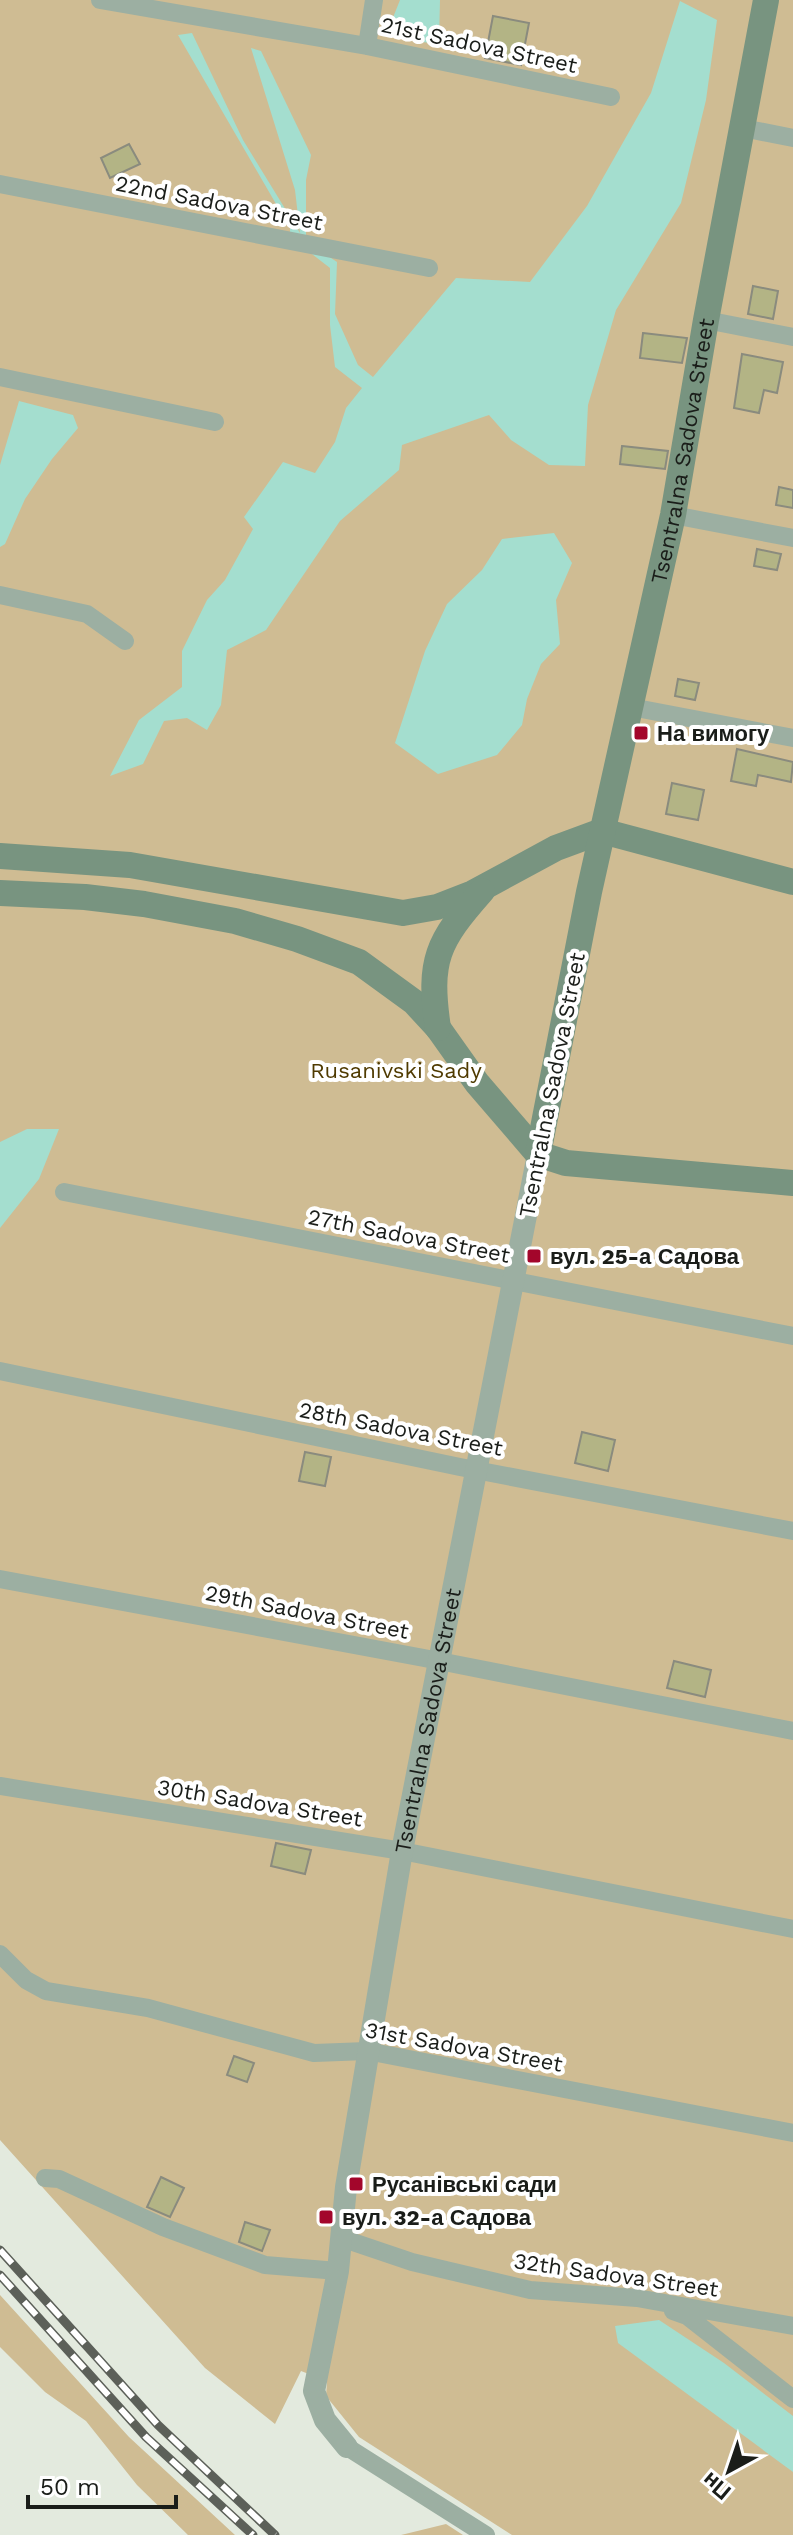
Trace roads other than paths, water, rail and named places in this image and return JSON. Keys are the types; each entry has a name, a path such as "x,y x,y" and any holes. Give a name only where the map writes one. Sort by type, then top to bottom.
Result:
{"main road":[{"name":"Tsentralna Sadova Street","path":"538,1154 602,831 673,515 766,0"},
{"path":"0,856 130,865 403,913 437,907 487,886 556,848 602,831 793,882"},
{"path":"438,1028 433,994 437,955 456,921 487,886"},
{"path":"0,893 85,897 144,904 235,921 359,962 414,1002 538,1154 566,1163 793,1183"}],"street":[{"name":"21st Sadova Street","path":"100,0 367,46 611,97"},
{"path":"367,46 374,0"},
{"path":"743,128 793,138"},
{"name":"22nd Sadova Street","path":"0,184 429,268"},
{"path":"706,320 793,337"},
{"path":"0,377 215,422"},
{"path":"673,515 793,538"},
{"path":"0,595 87,614 125,641"},
{"path":"631,707 793,738"},
{"name":"Tsentralna Sadova Street","path":"347,2447 325,2420 314,2391 338,2271 346,2187 402,1851 538,1154"},
{"name":"27th Sadova Street","path":"64,1192 793,1336"},
{"name":"28th Sadova Street","path":"0,1371 476,1470 793,1531"},
{"name":"29th Sadova Street","path":"0,1579 793,1731"},
{"name":"30th Sadova Street","path":"0,1786 402,1851 793,1929"},
{"name":"31st Sadova Street","path":"0,1954 26,1980 46,1991 148,2008 314,2053 367,2051 793,2133"},
{"path":"45,2178 59,2179 163,2227 265,2265 338,2271"},
{"name":"32th Sadova Street","path":"341,2238 412,2262 530,2290 637,2298 793,2326"},
{"path":"637,2298 687,2316 793,2399"},
{"path":"347,2447 486,2535"}],"water":[{"path":"400,0 440,0 439,41 417,41 402,32 392,20"},
{"path":"680,1 717,20 706,100 681,203 616,310 588,405 585,466 549,465 511,440 489,415 402,445 399,470 340,521 266,630 227,650 221,705 207,730 187,718 164,721 143,764 110,776 139,720 182,687 182,651 207,600 225,580 253,529 244,517 283,462 315,473 335,442 346,408 362,388 335,367 330,325 330,268 290,237 290,228 178,35 192,33 243,140 300,233 295,190 251,48 261,51 311,155 306,180 306,241 337,262 335,314 358,365 373,377 456,278 530,282 587,206 651,93"},
{"path":"19,401 73,415 78,428 25,499 5,544 0,547 0,465"},
{"path":"554,533 572,563 556,600 560,644 541,664 527,699 522,725 497,755 438,774 395,743 425,651 447,604 482,570 502,539"},
{"path":"27,1129 59,1129 39,1179 0,1228 0,1142"},
{"path":"659,2320 724,2363 793,2416 793,2472 618,2343 615,2326"}],"railway":[{"path":"0,2250 158,2425 275,2535"},
{"path":"0,2275 146,2437 253,2535"}],"place":[{"name":"На вимогу","path":"641,733"},
{"name":"вул. 25-а Садова","path":"534,1256"},
{"name":"Русанівські сади","path":"356,2184"},
{"name":"вул. 32-а Садова","path":"326,2217"}],"park label":[{"name":"Rusanivski Sady","path":"396,1070"}]}
